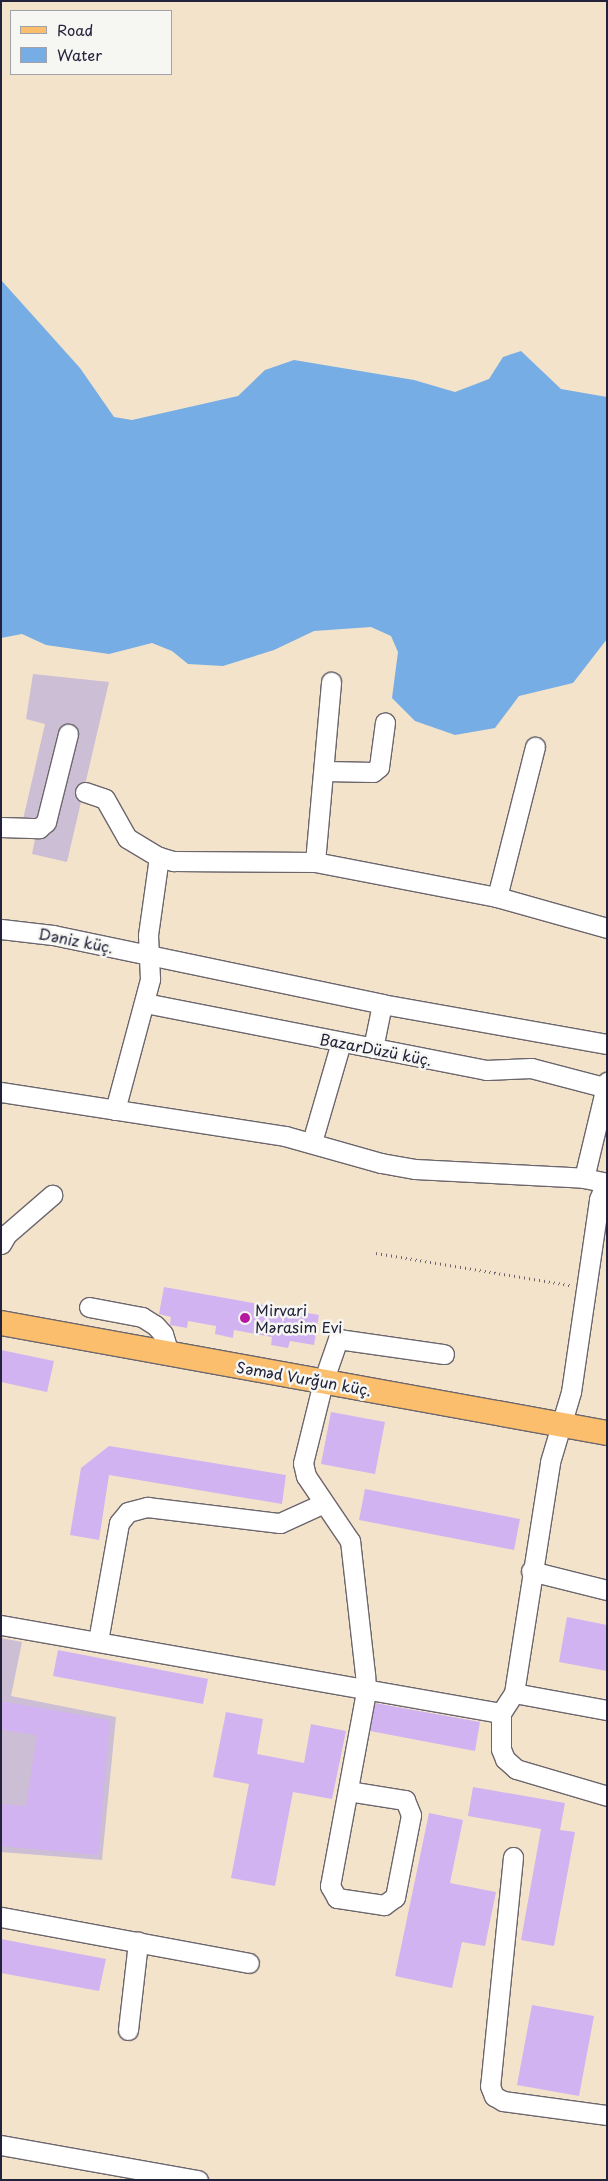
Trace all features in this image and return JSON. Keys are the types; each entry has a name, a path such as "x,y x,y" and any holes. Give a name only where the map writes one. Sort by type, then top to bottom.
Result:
{"main road":[{"name":"Səməd Vurğun küç.","path":"1,1323 607,1433"}],"street":[{"path":"315,862 325,771 331,682"},
{"path":"325,771 373,772 379,767 385,722"},
{"path":"1,827 39,828 46,822 68,734"},
{"path":"497,897 535,747"},
{"path":"85,792 105,798 120,831 159,857 197,862 277,859 315,862 497,897 607,928"},
{"path":"115,1110 145,1003 150,955 148,935 159,857"},
{"name":"Dəniz küç.","path":"1,928 53,934 150,955"},
{"path":"150,955 382,1004 607,1044"},
{"name":"BazarDüzü küç.","path":"145,1003 486,1070 531,1068 606,1086"},
{"path":"373,1048 382,1004"},
{"path":"312,1142 341,1042"},
{"path":"584,1178 606,1086"},
{"path":"1,1092 312,1142 381,1163 415,1169 584,1178 606,1183 599,1199 574,1376 550,1462 531,1572 514,1692 501,1714 501,1749 505,1759 516,1769 607,1796"},
{"path":"1,1244 7,1234 52,1196"},
{"path":"89,1307 149,1321 163,1334 169,1354"},
{"path":"348,1791 405,1800 411,1815 395,1897 384,1905 338,1898 330,1886 366,1691 350,1540 306,1476 303,1463 323,1382 338,1339 444,1354"},
{"path":"98,1641 119,1523 128,1512 147,1507 280,1523 324,1503"},
{"path":"531,1572 607,1590"},
{"path":"1,1625 501,1714"},
{"path":"514,1692 607,1710"},
{"path":"512,1857 490,2086 494,2096 503,2101 607,2115"},
{"path":"1,1917 249,1963"},
{"path":"128,2030 138,1942"},
{"path":"1,2145 198,2180"}],"path":[{"path":"376,1253 586,1287"}],"shaded area":[{"path":"33,674 109,682 67,862 32,854 35,839 19,837 45,724 26,719"},
{"path":"1,1638 22,1642 11,1696 116,1717 102,1860 1,1852"}],"water":[{"path":"1,280 80,368 114,417 132,420 238,396 265,370 294,360 414,380 455,392 489,379 503,357 521,351 561,389 607,397 607,639 573,683 519,696 495,728 455,735 415,721 392,698 398,652 391,636 371,627 314,631 274,650 223,666 188,664 172,651 152,643 109,654 46,645 22,634 1,638"}],"building":[{"path":"164,1287 319,1315 314,1345 290,1341 288,1348 271,1345 272,1337 234,1330 233,1338 215,1334 216,1326 188,1321 187,1328 170,1325 171,1317 159,1314"},
{"path":"1,1350 54,1361 47,1392 1,1382"},
{"path":"331,1412 385,1422 375,1474 321,1464"},
{"path":"109,1446 286,1475 282,1504 109,1475 99,1540 70,1535 81,1468"},
{"path":"365,1489 520,1519 514,1550 359,1520"},
{"path":"567,1617 607,1625 607,1671 559,1662"},
{"path":"58,1650 208,1679 203,1704 53,1676"},
{"path":"1,1701 110,1720 98,1855 1,1846 1,1804 26,1806 37,1735 1,1730"},
{"path":"375,1703 480,1722 475,1751 370,1731"},
{"path":"226,1712 263,1719 257,1754 304,1763 311,1724 346,1731 332,1799 293,1792 275,1886 231,1878 249,1784 213,1777"},
{"path":"473,1787 565,1803 560,1830 575,1832 554,1946 521,1940 541,1829 468,1816"},
{"path":"429,1813 463,1820 450,1883 496,1892 485,1946 462,1942 452,1988 395,1976"},
{"path":"1,1939 106,1959 99,1991 1,1973"},
{"path":"532,2005 594,2016 579,2096 517,2085"}],"place":[{"name":"Mirvari Mərasim Evi","path":"245,1318"}]}
